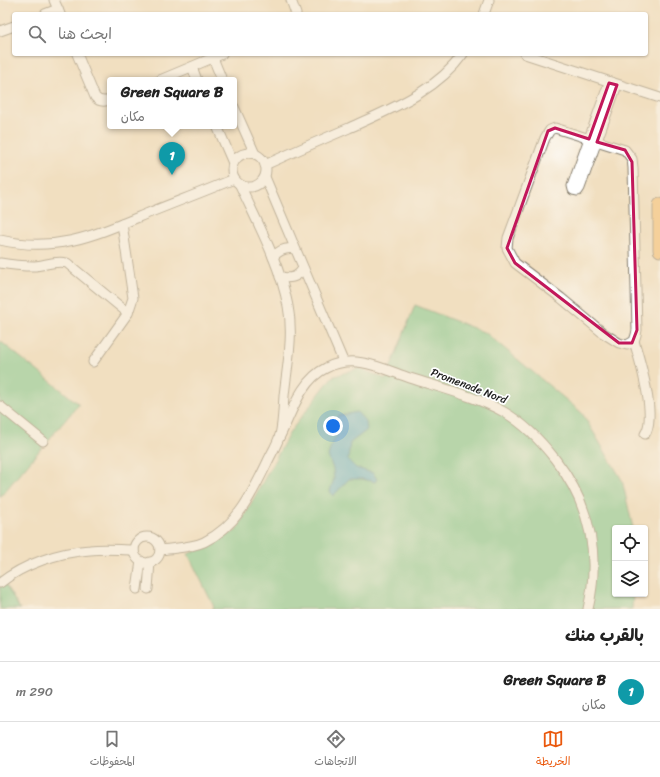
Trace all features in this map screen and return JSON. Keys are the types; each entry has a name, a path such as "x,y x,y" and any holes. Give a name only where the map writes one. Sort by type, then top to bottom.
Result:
{"highway":[{"path":"660,205 660,250"}],"street":[{"path":"54,0 59,12"},
{"path":"291,0 295,12"},
{"path":"485,12 489,0"},
{"path":"0,31 12,27"},
{"path":"78,56 95,97 97,100 102,102 107,101"},
{"path":"167,77 218,56"},
{"path":"265,165 406,102 436,82 461,56"},
{"path":"531,56 613,84 660,98"},
{"path":"213,58 221,77"},
{"path":"192,67 197,77"},
{"path":"593,140 613,84"},
{"path":"237,114 255,154"},
{"path":"634,341 630,344 622,345 603,333 561,298 515,263 507,248 508,238 548,131 555,128 625,150 631,157 637,330 634,341 644,372 648,396 649,426 645,434"},
{"path":"218,129 233,163"},
{"path":"0,240 26,245 57,244 99,233 237,182 249,188 260,184 265,177 265,165 260,157 255,154 242,154 233,163 232,170 237,182 273,258 288,305 290,323 290,354 280,436"},
{"path":"160,550 200,543 216,534 230,523 242,510 254,489 303,390 309,381 318,372 343,361 265,177"},
{"path":"93,362 128,314 133,298 122,224"},
{"path":"273,258 277,253 284,249 295,249"},
{"path":"0,263 37,266 52,262 67,263 128,314"},
{"path":"280,277 293,278 300,273 303,268"},
{"name":"Promenade Nord","path":"343,361 357,361 369,364 426,382 484,403 509,416 536,437 565,472 578,494 584,509 591,536 593,554 593,573 588,609"},
{"path":"285,386 303,390"},
{"path":"0,406 43,441"},
{"path":"148,537 156,541 160,550 157,558 145,562 135,556 134,550 135,544 139,540 148,537"},
{"path":"0,583 24,568 66,554 89,550 134,550"},
{"path":"145,562 148,589"},
{"path":"137,589 145,562"}],"highlighted area":[{"path":"609,83 617,85 597,142 625,150 632,162 637,330 632,343 619,343 515,263 507,248 548,131 555,128 589,139"}],"green space":[{"path":"415,305 486,333 582,413 622,480 632,525 612,525 612,597 633,597 632,609 212,609 214,607 188,554 236,531 290,432 332,377 359,368 386,379"},
{"path":"0,341 79,404 0,497"},
{"path":"0,576 20,609 0,609"}],"water":[{"path":"357,412 366,422 367,430 350,443 348,460 356,468 373,473 377,479 375,482 362,479 349,479 333,496 330,491 334,479 333,469 328,456 331,446 337,436 334,421 338,416"}],"place":[{"name":"Green Square B","path":"172,175"}]}
